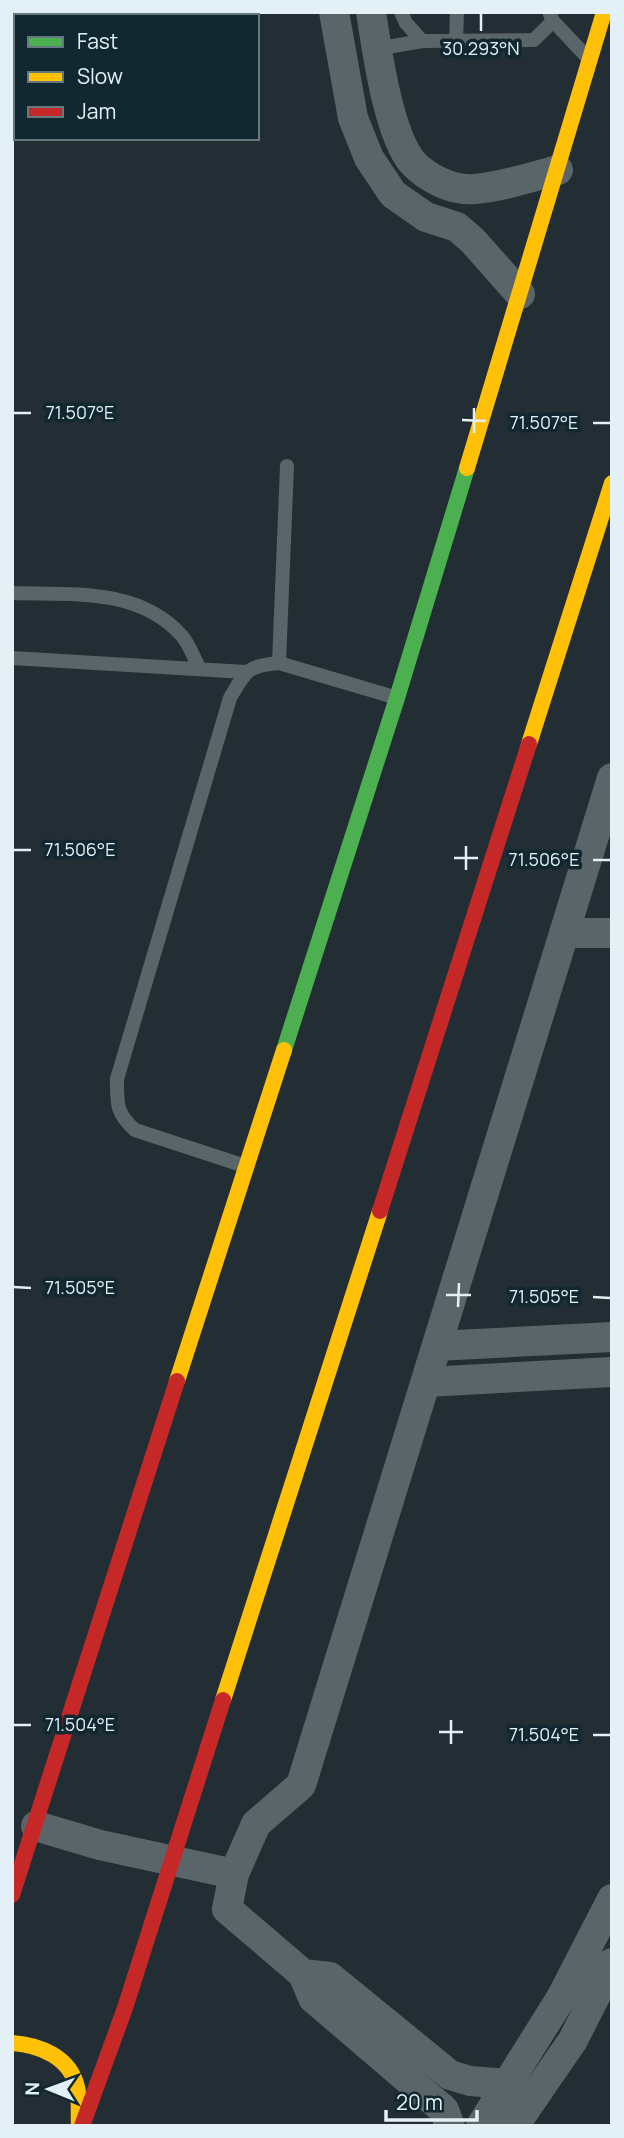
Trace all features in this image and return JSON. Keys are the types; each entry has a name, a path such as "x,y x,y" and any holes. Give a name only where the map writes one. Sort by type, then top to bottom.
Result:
{"main road":[{"path":"12,1895 397,698 604,12"},
{"path":"80,2126 125,2008 608,505 612,483"},
{"path":"12,2043 47,2049 60,2059 76,2082 80,2126"}],"street":[{"path":"334,12 353,118 375,167 393,194 426,217 457,227 473,241 520,294"},
{"path":"372,12 376,49 396,132 412,161 432,178 454,188 473,190 558,170"},
{"path":"450,2126 444,2110 313,1998 303,1974 227,1909 234,1874 256,1824 301,1785 612,779"},
{"path":"564,933 612,933"},
{"path":"437,1346 612,1337"},
{"path":"426,1382 612,1372"},
{"path":"36,1826 100,1845 234,1874"},
{"path":"481,2126 561,1998 612,1899"},
{"path":"514,2126 573,2040 612,1963"},
{"path":"303,1974 330,1977 450,2075 470,2081 508,2084"}],"lane":[{"path":"401,12 406,23 422,41"},
{"path":"456,41 457,12"},
{"path":"376,49 422,41 534,40 551,16 590,61"},
{"path":"279,663 286,466"},
{"path":"12,593 110,597 144,606 184,638 200,670"},
{"path":"12,658 245,673"},
{"path":"246,1167 135,1130 123,1119 117,1105 117,1079 230,698 245,673 260,665 279,663 397,698"}],"traffic: fast":[{"path":"284,1050 397,698 467,468"}],"traffic: slow":[{"path":"467,468 604,12"},
{"path":"529,744 612,483"},
{"path":"177,1381 284,1050"},
{"path":"223,1700 380,1211"},
{"path":"12,2043 43,2050 61,2060 68,2068 78,2092 79,2126"}],"traffic: jam":[{"path":"380,1211 529,744"},
{"path":"12,1895 177,1381"},
{"path":"82,2126 125,2008 223,1700"}]}
